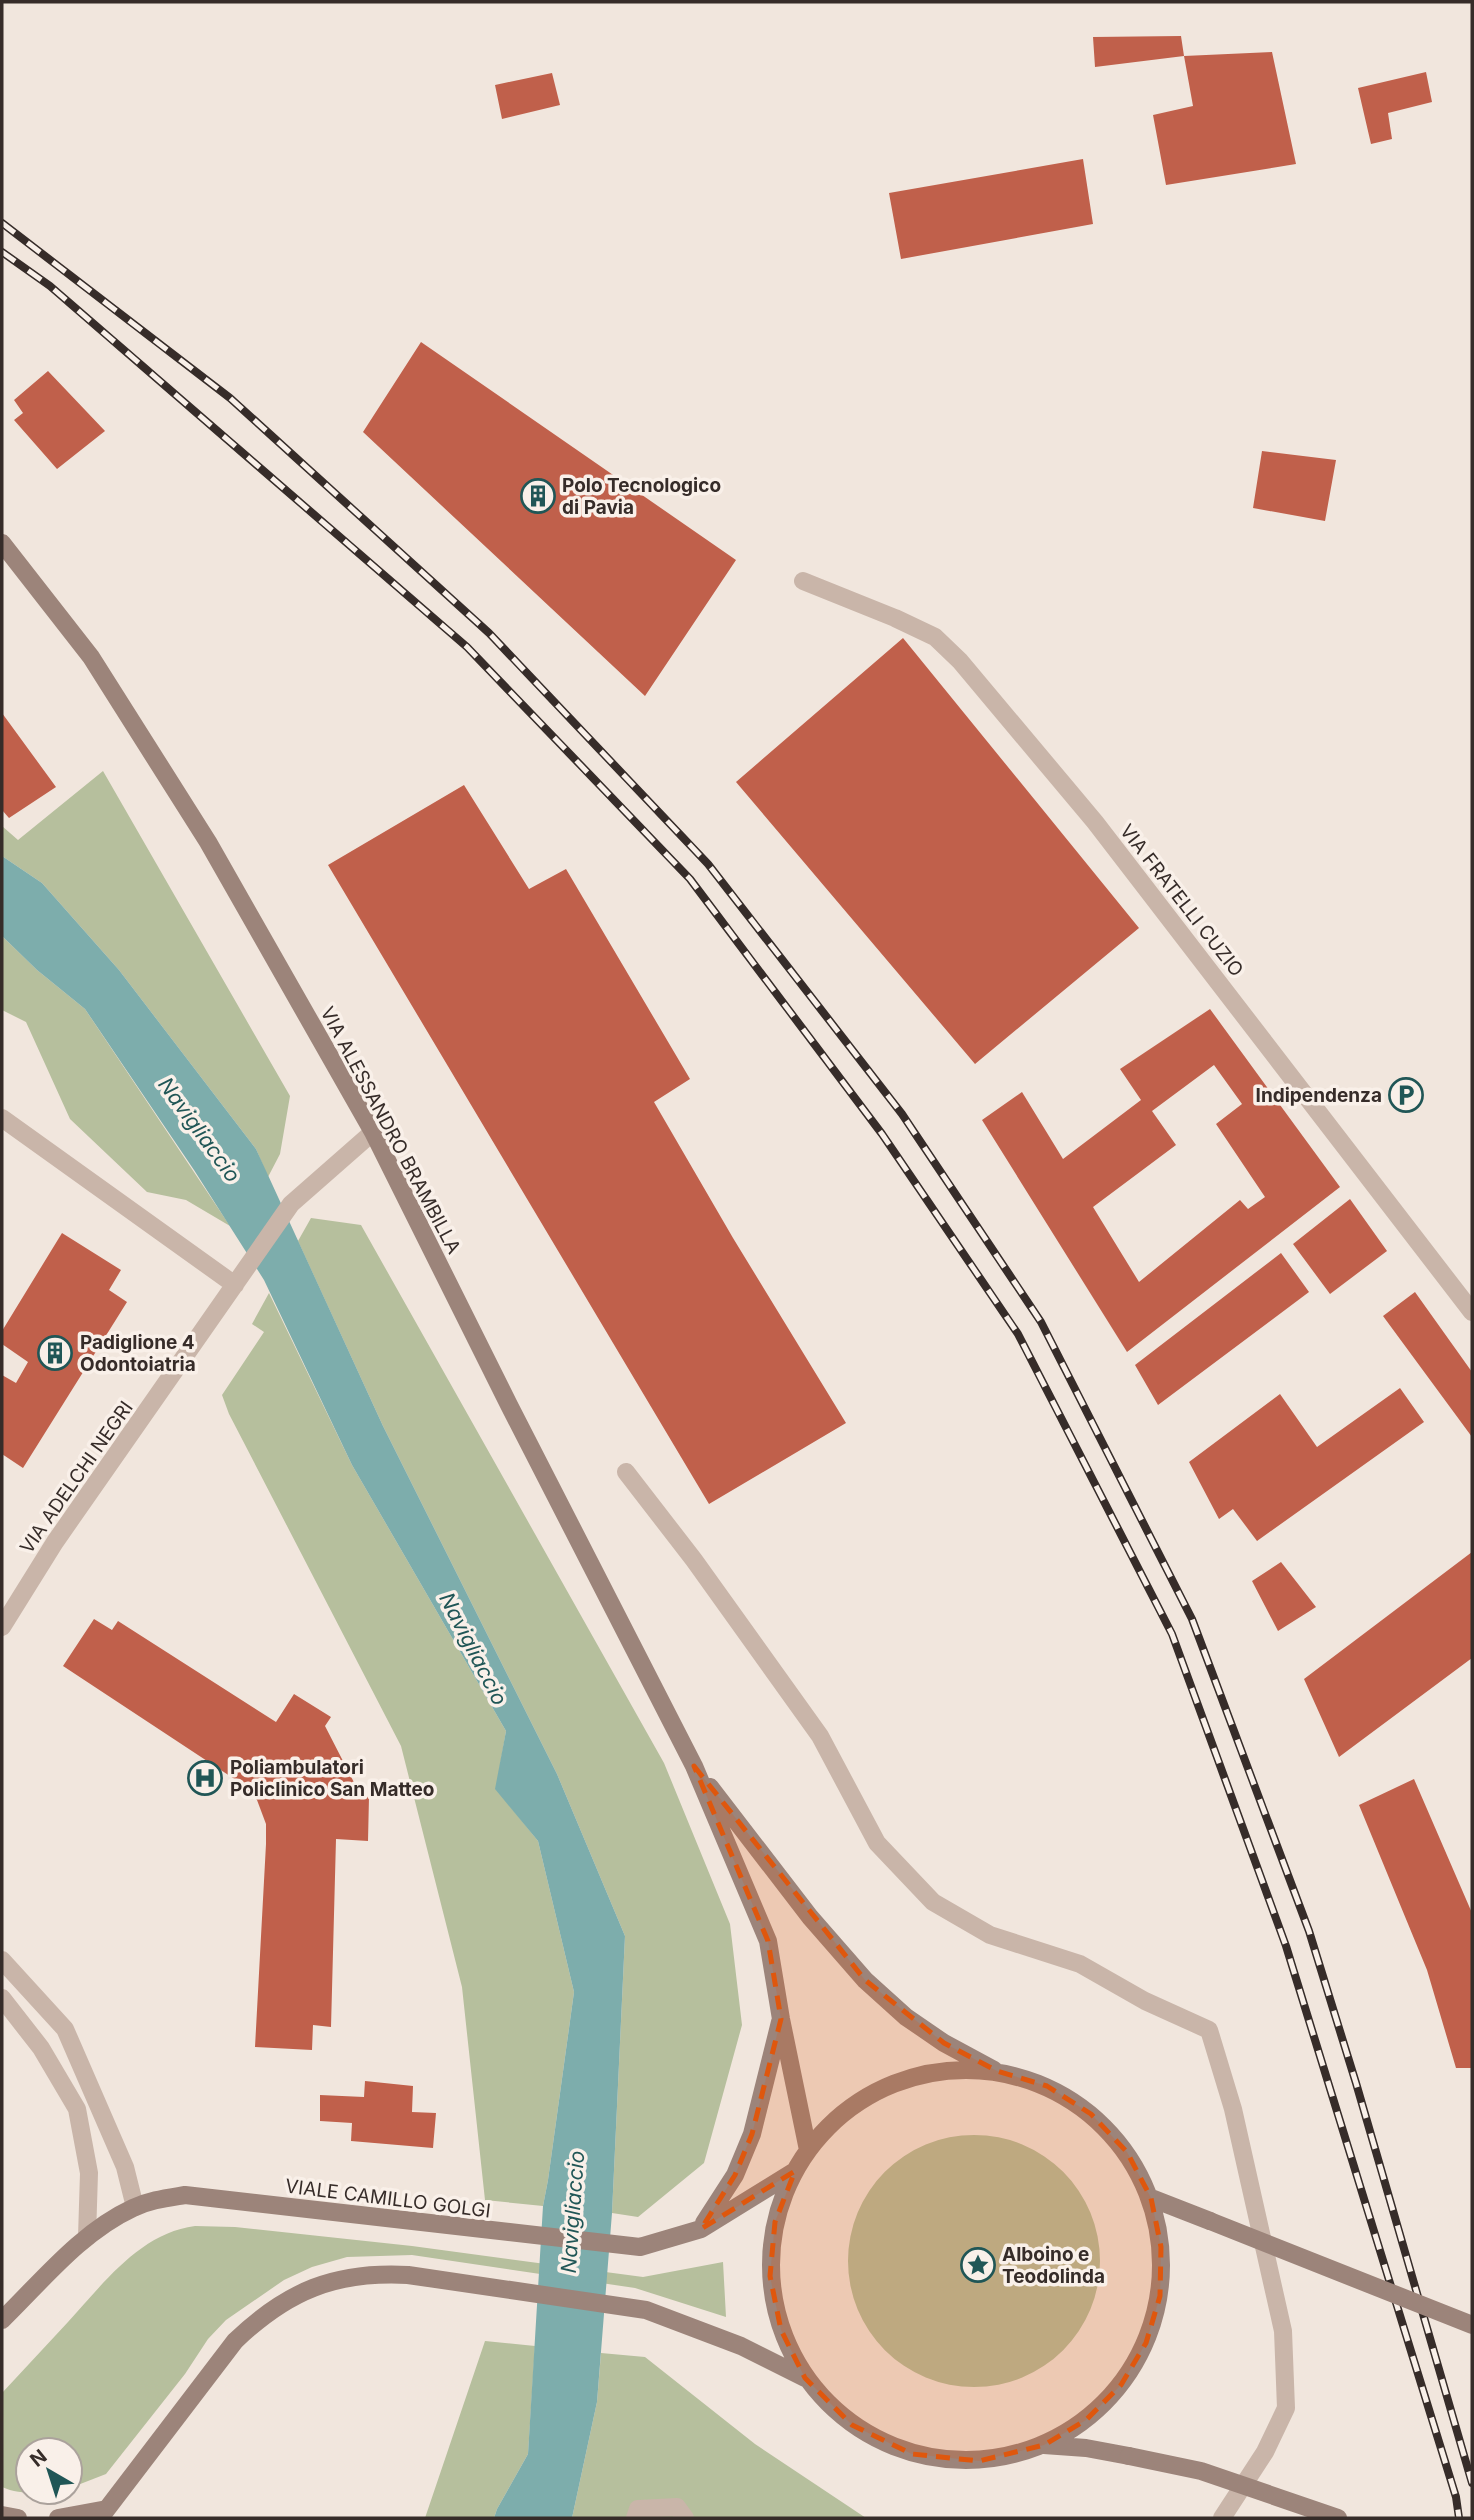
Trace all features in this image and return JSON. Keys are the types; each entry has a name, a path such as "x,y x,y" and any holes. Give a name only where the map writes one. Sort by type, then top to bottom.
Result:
{"main road":[{"name":"VIA ALESSANDRO BRAMBILLA","path":"2,543 91,657 208,842 373,1132 694,1766 768,1941 808,2150"},
{"name":"VIA ALESSANDRO BRAMBILLA","path":"694,1766 810,1917 865,1980 906,2017 944,2043 998,2071"},
{"name":"VIA ALESSANDRO BRAMBILLA","path":"701,2229 735,2175 752,2134 781,2019"},
{"path":"58,2518 104,2513 174,2424 234,2341 259,2318 299,2292 319,2284 363,2276 408,2275 646,2310 741,2346 805,2378 852,2425 912,2454 979,2461 1044,2445 1086,2420 1121,2385 1146,2343 1160,2296 1161,2247 1151,2198 1127,2152 1091,2114 1047,2087 998,2071 944,2071 892,2084 845,2111 808,2150 794,2171 775,2222 771,2276 781,2330 805,2378"},
{"name":"VIALE CAMILLO GOLGI","path":"2,2320 87,2237 114,2217 158,2199 185,2195 640,2247 701,2229 794,2171"},
{"path":"1151,2198 1472,2325"},
{"path":"1044,2445 1086,2448 1201,2471 1338,2518"}],"street":[{"name":"VIA FRATELLI CUZIO","path":"803,581 936,637 960,661 1095,822 1472,1312"},
{"path":"2,1118 235,1284"},
{"name":"VIA ADELCHI NEGRI","path":"2,1627 55,1542 290,1204 373,1132"},
{"path":"626,1472 694,1560 820,1736 877,1843 933,1902 990,1935 1080,1964 1145,2001 1209,2030 1233,2109 1283,2331 1286,2407 1265,2452 1222,2518"},
{"path":"2,1959 65,2029 125,2167 135,2207"},
{"path":"2,1998 41,2048 77,2109 89,2173 87,2237"},
{"path":"635,2518 638,2509 677,2507 685,2518"}],"highlighted area":[{"path":"694,1766 865,1980 944,2043 997,2071 1047,2086 1091,2114 1127,2152 1151,2198 1161,2247 1160,2296 1146,2343 1121,2385 1086,2420 1044,2445 979,2461 912,2454 852,2425 805,2378 781,2330 770,2276 775,2222 795,2171 701,2229 735,2175 752,2134 781,2019 768,1941"}],"green space":[{"path":"103,771 290,1096 280,1154 268,1177 256,1149 119,970 42,883 2,856 2,826 18,840"},
{"path":"2,936 37,970 85,1009 230,1226 186,1200 147,1192 70,1119 26,1022 2,1010"},
{"path":"311,1218 361,1225 664,1763 730,1924 742,2025 704,2163 638,2217 612,2213 625,1936 557,1774 383,1426 298,1241"},
{"path":"269,1293 352,1465 506,1731 496,1789 538,1841 574,1992 543,2206 485,2200 462,1987 401,1746 229,1414 222,1395 264,1332 252,1324"},
{"path":"962,2135 986,2135 1022,2144 1054,2163 1072,2181 1095,2224 1100,2261 1098,2286 1091,2309 1072,2341 1054,2359 1011,2382 986,2387 962,2387 926,2378 894,2359 876,2341 853,2298 848,2273 848,2249 857,2213 876,2181 894,2163 937,2140"},
{"path":"195,2226 235,2227 412,2246 643,2277 723,2262 726,2317 635,2288 412,2255 347,2257 312,2267 284,2280 226,2320 208,2339 185,2374 106,2474 84,2483 84,2436 14,2436 14,2491 2,2487 2,2393 124,2262 140,2249 175,2231"},
{"path":"485,2341 535,2346 528,2454 494,2518 425,2518"},
{"path":"601,2353 645,2357 755,2444 866,2518 572,2518 597,2402"}],"water":[{"name":"Navigliaccio","path":"2,856 42,883 119,970 256,1149 383,1426 557,1774 625,1936 612,2213 597,2402 572,2518 494,2518 528,2454 543,2206 574,1992 538,1841 495,1789 506,1731 352,1465 264,1280 194,1170 85,1009 37,970 2,936"}],"building":[{"path":"1181,36 1184,56 1095,67 1093,37"},
{"path":"1272,52 1296,164 1166,185 1153,115 1193,106 1184,56"},
{"path":"1426,72 1432,102 1388,113 1392,139 1371,144 1358,88"},
{"path":"552,73 560,105 502,119 495,85"},
{"path":"1083,159 1093,224 901,259 889,193"},
{"name":"Polo Tecnologico di Pavia","path":"421,342 736,560 645,696 363,432"},
{"path":"48,371 105,431 57,469 14,420 23,413 14,400"},
{"path":"1262,451 1336,460 1325,521 1253,508"},
{"path":"903,638 1139,928 975,1064 736,782"},
{"path":"2,713 56,787 9,818 2,810"},
{"path":"464,785 529,889 566,869 690,1079 654,1102 846,1423 709,1504 328,865"},
{"path":"1210,1009 1340,1187 1127,1352 982,1120 1022,1092 1063,1159 1141,1100 1120,1069","holes":["1214,1065 1242,1104 1216,1124 1265,1197 1248,1209 1240,1200 1139,1282 1093,1207 1176,1145 1152,1111"]},
{"path":"1350,1199 1387,1251 1330,1294 1293,1244"},
{"name":"Padiglione 4 Odontoiatria","path":"62,1233 121,1270 109,1290 127,1302 23,1468 2,1454 2,1375 16,1383 28,1362 2,1344 2,1331"},
{"path":"1281,1253 1309,1292 1158,1405 1135,1365"},
{"path":"1415,1292 1472,1372 1472,1437 1383,1316"},
{"path":"1400,1388 1424,1422 1257,1541 1233,1509 1219,1519 1189,1462 1280,1394 1317,1447"},
{"path":"1472,1552 1472,1658 1339,1757 1304,1679"},
{"path":"1281,1562 1316,1607 1278,1631 1252,1581"},
{"path":"94,1619 112,1630 118,1621 276,1722 294,1694 331,1717 325,1726 361,1796 369,1797 368,1841 336,1839 331,2027 313,2025 312,2050 255,2047 266,1844 266,1824 257,1800 242,1784 63,1666"},
{"path":"1414,1779 1472,1913 1472,2068 1456,2068 1427,1970 1359,1805"},
{"path":"365,2081 413,2086 412,2112 436,2113 433,2148 351,2141 352,2123 320,2121 320,2095 364,2097"}],"railway":[{"path":"2,223 230,398 489,633 708,864 902,1114 1041,1322 1192,1619 1309,1931 1472,2483"},
{"path":"2,252 50,286 467,647 690,879 882,1134 1018,1334 1172,1634 1286,1946 1456,2497 1459,2518"}],"place":[{"name":"Polo Tecnologico di Pavia","path":"538,496"},
{"name":"Indipendenza","path":"1406,1095"},
{"name":"Padiglione 4 Odontoiatria","path":"55,1353"},
{"name":"Poliambulatori Policlinico San Matteo","path":"205,1778"},
{"name":"Alboino e Teodolinda","path":"978,2265"}]}
